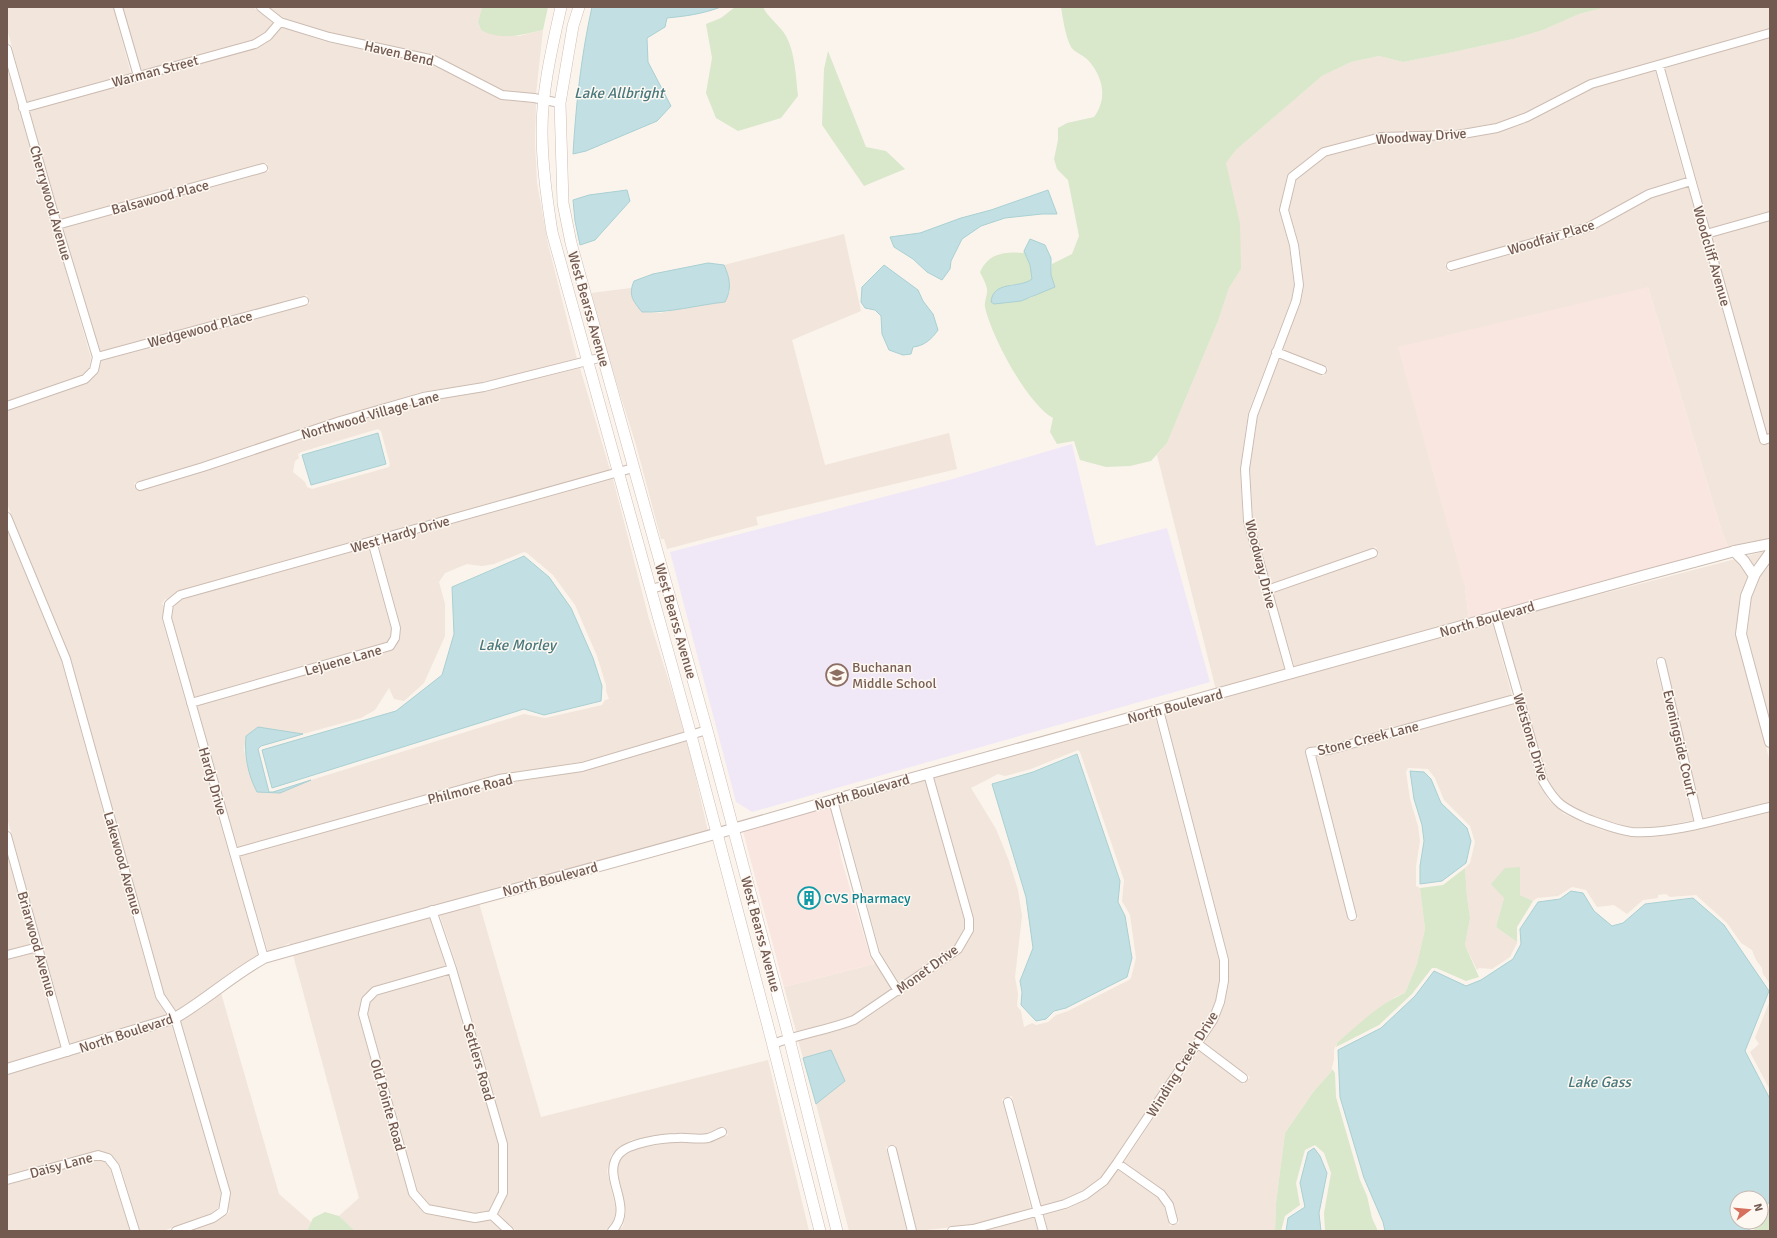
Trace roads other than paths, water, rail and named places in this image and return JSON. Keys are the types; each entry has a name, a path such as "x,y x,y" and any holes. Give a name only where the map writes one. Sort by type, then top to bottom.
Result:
{"main road":[{"name":"West Bearss Avenue","path":"561,7 549,62 542,131 547,200 554,238 618,473 692,735 773,1044 820,1231"},
{"name":"West Bearss Avenue","path":"579,7 573,26 560,103 563,203 578,269 602,357 707,730 789,1038 837,1231"}],"street":[{"path":"118,7 138,76"},
{"name":"Haven Bend","path":"261,7 280,22 329,37 434,60 502,95 560,103"},
{"name":"Warman Street","path":"23,108 255,44 268,36 280,22"},
{"name":"Woodway Drive","path":"1291,674 1248,521 1245,469 1253,415 1296,301 1299,285 1294,245 1284,210 1292,177 1324,152 1381,137 1457,135 1497,128 1527,117 1591,84 1770,33"},
{"name":"Cherrywood Avenue","path":"7,49 96,357"},
{"name":"Woodcliff Avenue","path":"1659,65 1764,440 1770,438"},
{"name":"Balsawood Place","path":"57,225 263,168"},
{"name":"Woodfair Place","path":"1451,266 1589,228 1649,194 1691,181"},
{"path":"1706,234 1770,216"},
{"path":"563,274 578,269"},
{"name":"Wedgewood Place","path":"96,357 304,301"},
{"path":"1276,352 1322,370"},
{"path":"7,406 85,379 94,370 96,357"},
{"name":"Northwood Village Lane","path":"140,486 203,467 340,421 416,399 484,387 602,357"},
{"name":"West Hardy Drive","path":"169,604 180,595 633,468"},
{"name":"Lakewood Avenue","path":"7,517 66,659 160,996 175,1018 226,1193 223,1210 213,1218 176,1231"},
{"name":"Lejuene Lane","path":"191,703 390,646 395,638 396,628 372,542"},
{"name":"North Boulevard","path":"7,1069 175,1018 198,1004 243,970 264,958 432,910 717,834 833,800 1496,617 1734,552 1770,544"},
{"path":"1734,552 1744,561 1754,576"},
{"path":"1267,590 1373,553"},
{"path":"1770,553 1754,576 1746,596 1742,634 1770,742"},
{"path":"651,589 666,585"},
{"name":"Hardy Drive","path":"169,604 167,618 264,958"},
{"name":"Wetstone Drive","path":"1496,617 1542,781 1552,797 1566,810 1604,826 1631,832 1661,831 1770,807"},
{"name":"Eveningside Court","path":"1661,662 1699,823"},
{"name":"Stone Creek Lane","path":"1352,916 1310,752 1329,750 1518,698"},
{"name":"Winding Creek Drive","path":"952,1231 973,1229 1065,1204 1085,1195 1104,1180 1213,1020 1220,1002 1224,981 1224,960 1159,710"},
{"name":"Philmore Road","path":"234,854 499,780 582,767 707,730"},
{"name":"Monet Drive","path":"773,1044 789,1038 836,1027 854,1020 958,949 969,930 969,919 928,774"},
{"path":"833,800 875,954 898,990"},
{"name":"Briarwood Avenue","path":"7,836 67,1052"},
{"name":"Settlers Road","path":"432,910 452,970 504,1144 502,1193 492,1215"},
{"path":"7,955 38,947"},
{"name":"Old Pointe Road","path":"452,970 375,991 366,1000 363,1014 413,1193 427,1209 475,1218 492,1215"},
{"path":"1198,1044 1243,1078"},
{"path":"1008,1102 1043,1231"},
{"path":"612,1231 618,1225 621,1210 612,1170 615,1158 622,1150 632,1145 675,1138 706,1138 722,1132"},
{"path":"892,1150 912,1231"},
{"name":"Daisy Lane","path":"7,1180 98,1155 108,1158 115,1167 135,1231"},
{"path":"1117,1163 1161,1194 1169,1205 1173,1220"},
{"path":"492,1215 509,1231"}],"water":[{"name":"Lake Allbright","path":"592,7 721,7 694,14 667,18 665,27 647,38 648,62 671,106 657,121 586,151 573,154 580,80"},
{"path":"627,190 630,201 595,240 580,245 575,221 573,200 589,195"},
{"path":"1048,190 1057,214 1005,218 981,226 962,239 951,261 950,269 942,280 927,272 913,259 894,247 890,237 920,233"},
{"path":"1030,239 1045,245 1051,258 1051,275 1055,287 1021,301 994,304 991,302 996,291 1007,286 1027,282 1032,279 1030,265 1024,251"},
{"path":"708,263 724,265 728,274 729,293 725,302 673,310 642,312 632,298 631,290 634,281 653,274"},
{"path":"884,265 918,290 923,301 933,314 938,330 927,342 913,347 911,354 903,355 889,350 882,334 881,316 875,310 865,308 861,302 862,287"},
{"path":"378,433 386,464 311,485 302,455"},
{"name":"Lake Morley","path":"524,556 549,577 571,608 593,658 602,686 601,701 544,715 524,709 272,788 262,750 396,711 442,675 454,634 452,587"},
{"path":"258,727 303,734 261,746 258,749 269,792 311,780 280,793 257,792 247,765 246,736"},
{"path":"1077,754 1120,881 1118,902 1125,916 1132,958 1127,977 1066,1008 1054,1011 1046,1019 1036,1021 1021,1005 1022,992 1020,981 1033,948 1026,897 992,784 1033,772"},
{"path":"1410,771 1424,772 1431,779 1441,803 1467,828 1471,841 1466,863 1442,881 1420,884 1420,866 1424,841 1422,825 1414,799"},
{"name":"Lake Gass","path":"1571,891 1583,893 1594,911 1612,926 1623,923 1645,904 1693,898 1724,925 1769,991 1745,1051 1770,1099 1770,1201 1769,1202 1769,1190 1729,1190 1729,1230 1749,1230 1748,1231 1385,1231 1383,1222 1364,1178 1340,1097 1338,1050 1381,1028 1415,996 1434,971 1466,986 1481,980 1513,959 1521,944 1520,929 1538,902 1560,899"},
{"path":"831,1050 845,1081 816,1104 803,1058"},
{"path":"1314,1148 1320,1156 1327,1173 1319,1213 1321,1231 1286,1231 1288,1218 1305,1207 1300,1183 1308,1152"}],"place":[{"name":"Buchanan Middle School","path":"837,675"},
{"name":"CVS Pharmacy","path":"809,898"}]}
